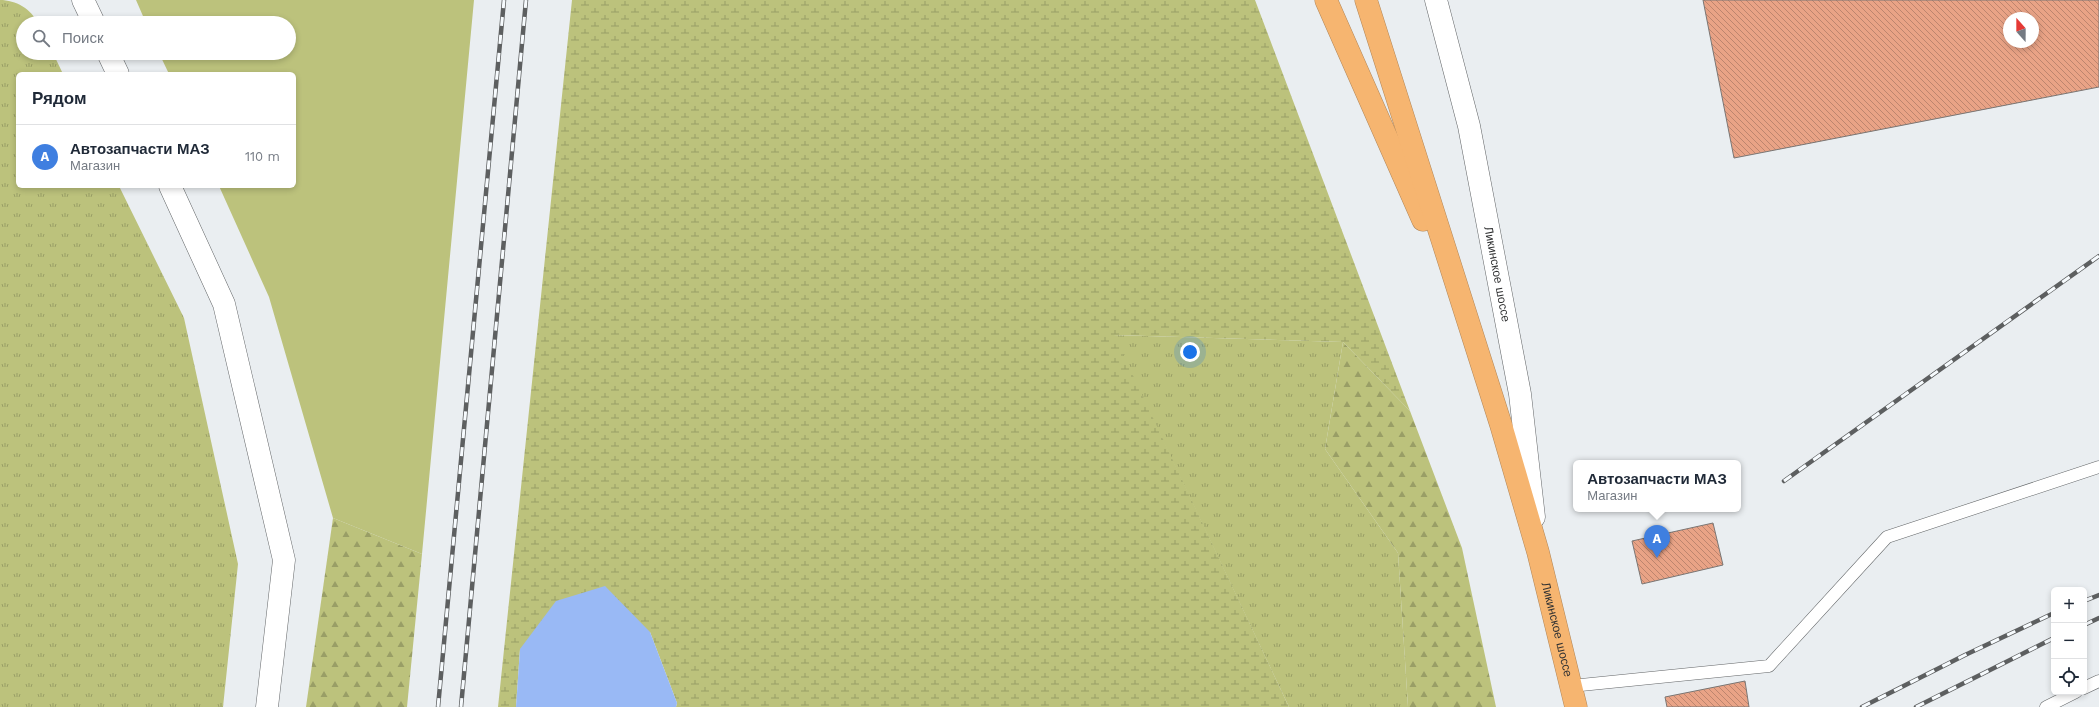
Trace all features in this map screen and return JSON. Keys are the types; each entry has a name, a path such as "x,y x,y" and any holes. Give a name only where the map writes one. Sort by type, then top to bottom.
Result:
{"highway":[{"name":"Ликинское шоссе","path":"1326,0 1467,320"},
{"name":"Ликинское шоссе","path":"1366,0 1467,320 1538,552 1576,707"}],"street":[{"path":"83,0 91,16"},
{"name":"Ликинское шоссе","path":"1436,0 1469,126 1520,394 1538,552"},
{"path":"111,60 117,72"},
{"path":"171,188 224,304 284,560 267,707"}],"lane":[{"path":"1572,686 1769,666 1887,537 2099,467"},
{"path":"2087,687 2099,681"},
{"path":"2046,707 2070,695"}],"green space":[{"path":"0,0 6,0 22,6 33,16 16,16 16,60 56,60 62,72 16,72 16,188 120,188 184,318 238,564 223,707 0,707"},
{"path":"136,0 474,0 422,554 333,518 269,297 220,188 296,188 296,72 168,72 162,60 296,60 296,16 143,16"},
{"path":"572,0 1255,0 1410,411 1343,342 1114,335 1289,707 676,707 677,703 650,632 520,649 516,707 498,707"},
{"path":"1113,335 1343,342 1325,449 1398,553 1408,707 1289,707"},
{"path":"1343,342 1410,411 1462,548 1496,707 1408,707 1398,553 1325,449"},
{"path":"333,518 422,554 407,707 306,707"}],"water":[{"path":"605,586 650,632 677,703 676,707 516,707 520,649 556,601"}],"building":[{"path":"1703,0 2099,0 2099,87 1734,158"},
{"path":"1713,523 1723,565 1642,584 1632,541"},
{"path":"1745,681 1749,707 1667,707 1665,697"}],"railway":[{"path":"438,707 504,0"},
{"path":"461,707 526,0"},
{"path":"1784,481 2099,256"},
{"path":"2087,600 2099,595"},
{"path":"1862,707 1965,655 2051,614"},
{"path":"2087,624 2099,618"},
{"path":"1916,707 2051,640"}],"place":[{"name":"Автозапчасти МАЗ","path":"1657,558"}]}
